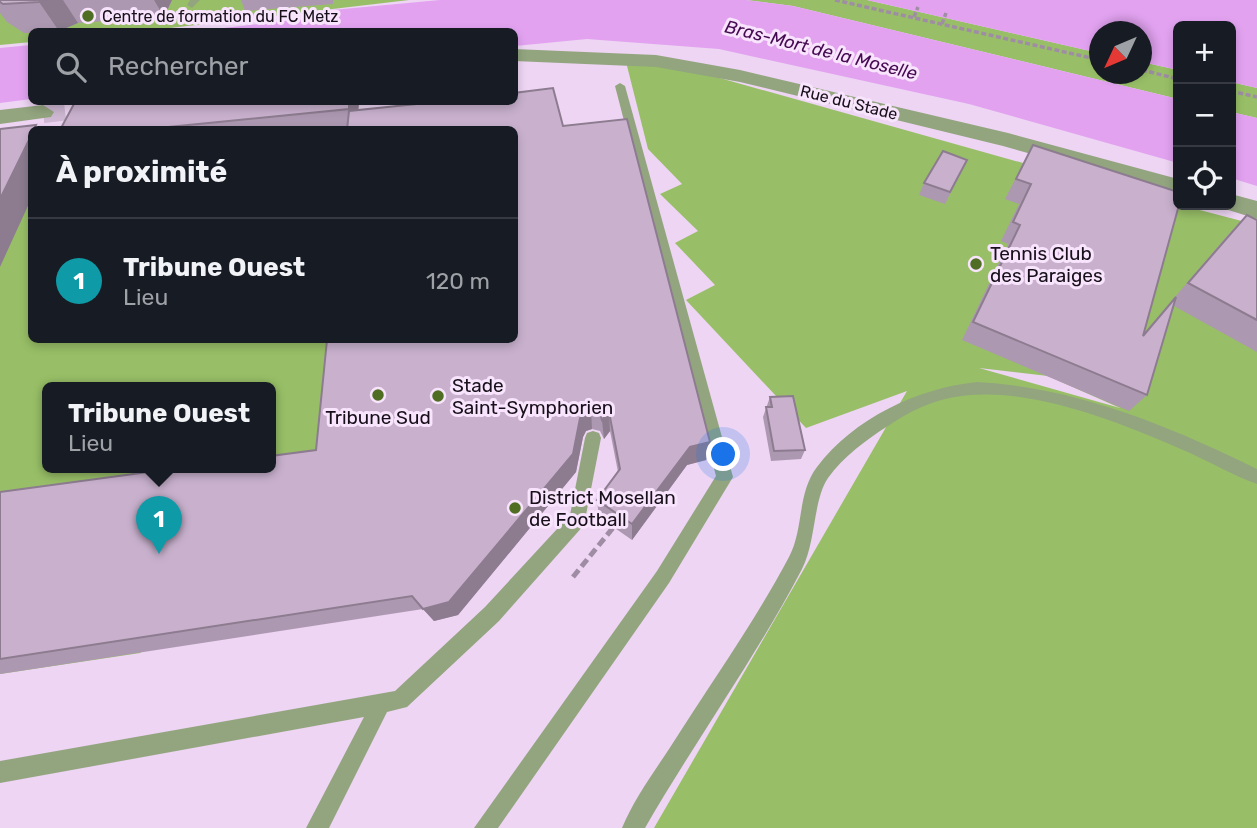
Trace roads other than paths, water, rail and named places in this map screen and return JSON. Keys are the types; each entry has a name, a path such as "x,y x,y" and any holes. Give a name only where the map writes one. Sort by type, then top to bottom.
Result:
{"street":[{"name":"Rue du Stade","path":"518,55 578,55 656,61 740,76 1008,140 1173,186"},
{"path":"0,117 43,112"},
{"path":"1236,204 1257,210"}],"lane":[{"path":"485,828 663,577 725,477 620,86"},
{"path":"633,828 798,559 821,474 859,436 916,401 976,388 1048,397 1158,433 1257,477"},
{"path":"0,772 380,706 400,700 481,624 578,519 593,438"},
{"path":"317,828 380,706"}],"water":[{"name":"Bras-Mort de la Moselle","path":"440,0 746,0 793,6 1089,78 1089,84 1116,84 1173,98 1173,162 969,104 719,49 587,39 518,46 518,28 224,28 310,18 311,12"},
{"path":"867,0 1257,0 1257,88 1236,83 1236,21 1173,21 1173,69 1152,64 1152,21 1089,21 1089,51"},
{"path":"28,45 28,99 0,103 0,48"},
{"path":"1236,113 1257,118 1257,186 1236,180"}],"tunnel":[{"path":"43,112 104,105"}],"place":[{"name":"Centre de formation du FC Metz","path":"88,16"},
{"name":"Tennis Club des Paraiges","path":"976,264"},
{"name":"Tribune Sud","path":"378,395"},
{"name":"Stade Saint-Symphorien","path":"438,396"},
{"name":"District Mosellan de Football","path":"515,508"},
{"name":"Tribune Ouest","path":"159,554"}]}
